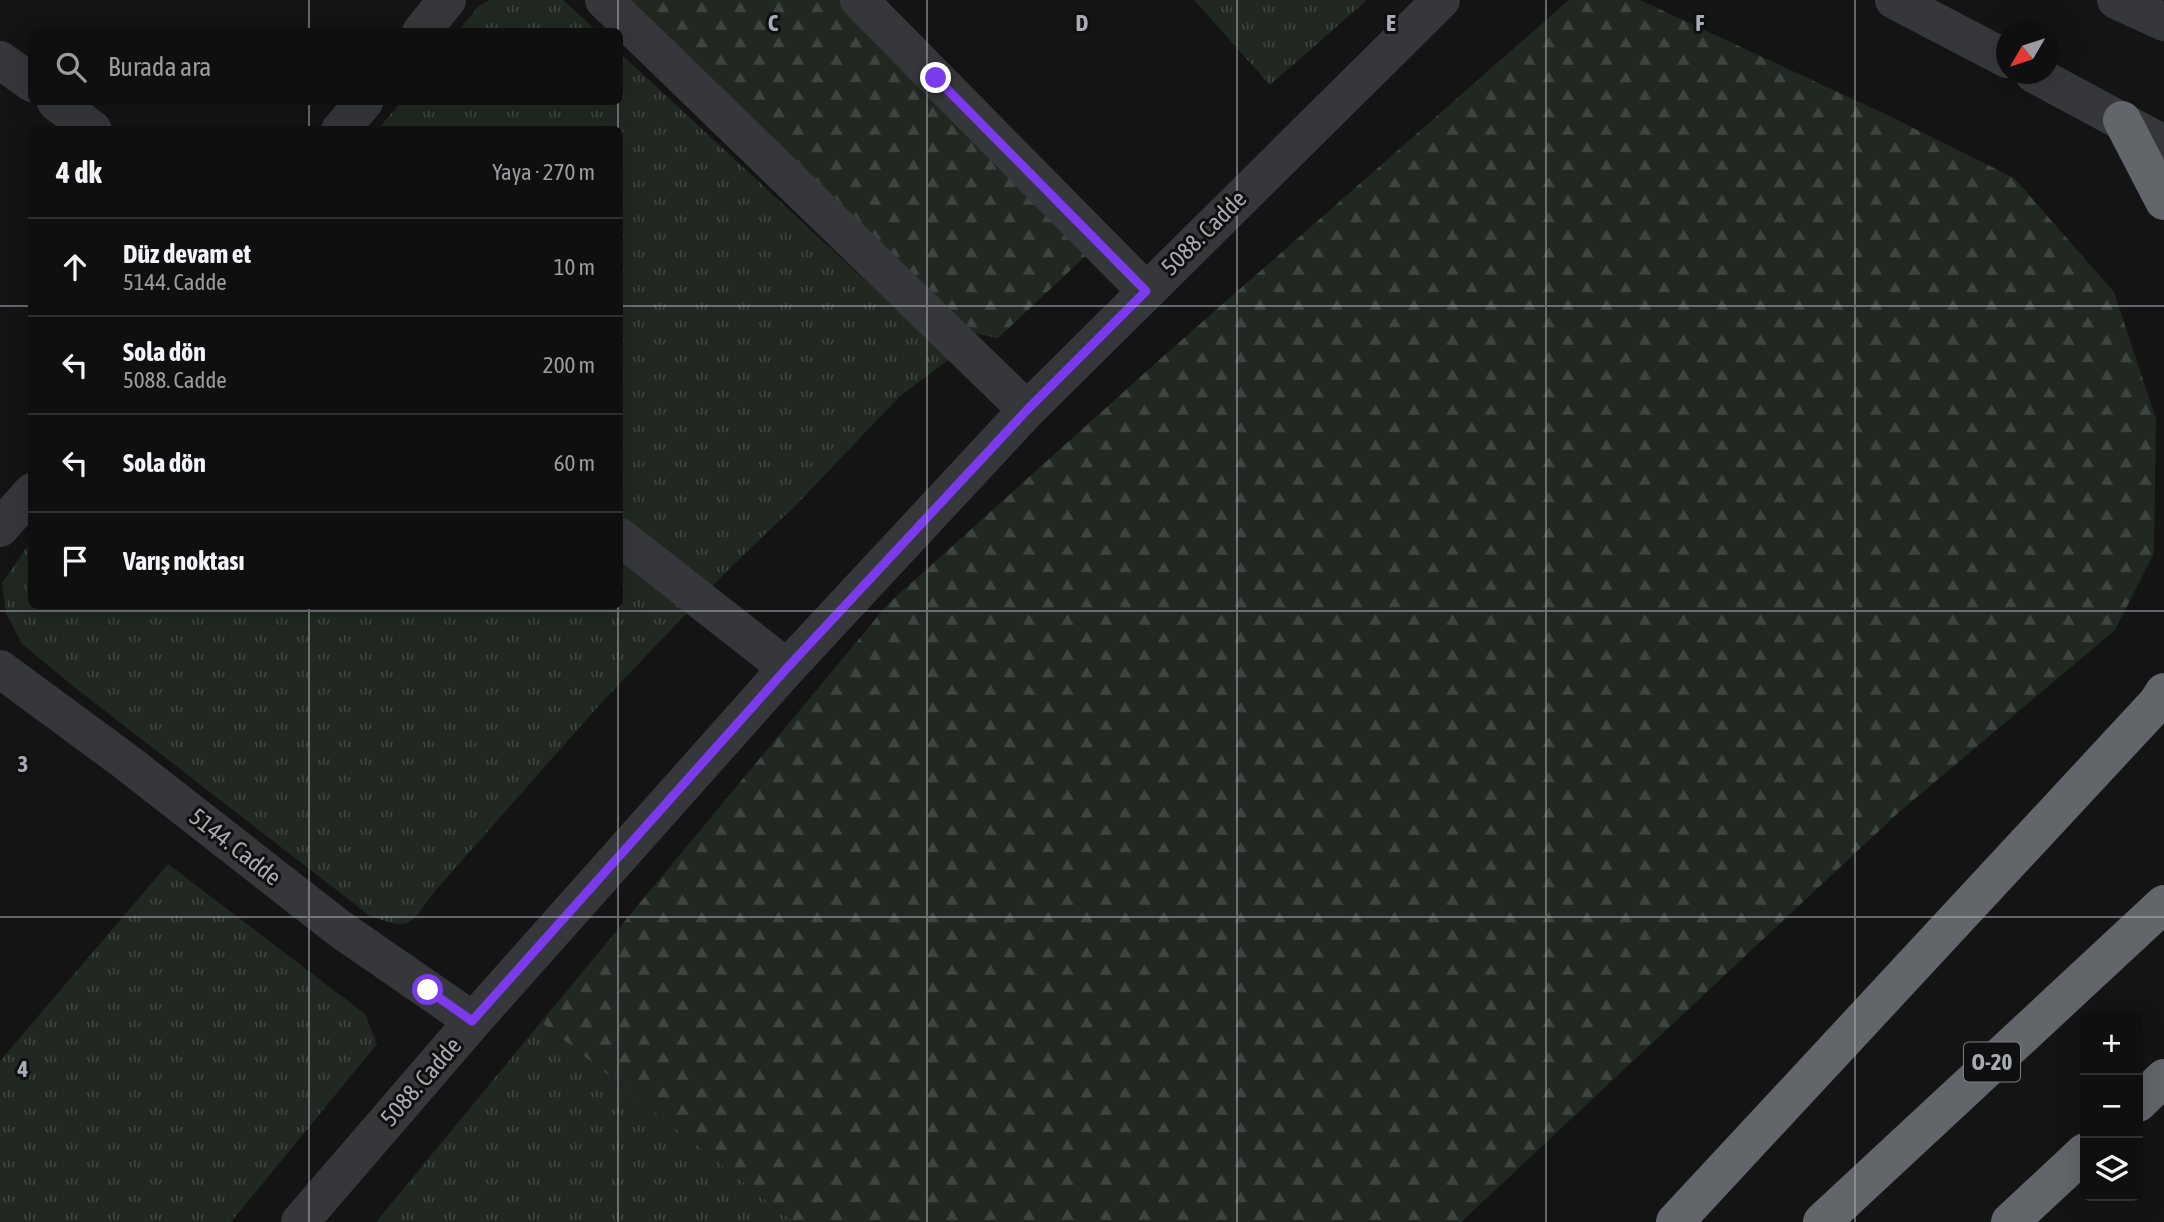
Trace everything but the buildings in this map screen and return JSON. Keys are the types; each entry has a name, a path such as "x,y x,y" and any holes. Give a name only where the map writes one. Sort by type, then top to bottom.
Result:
{"highway":[{"path":"2122,120 2164,201"},
{"path":"1675,1222 2157,703 2164,692"},
{"name":"O-20","path":"1822,1222 2164,904"},
{"path":"2143,1098 2164,1078"},
{"path":"2010,1222 2080,1158"},
{"path":"2025,1222 2080,1159"}],"street":[{"path":"424,28 447,0"},
{"path":"604,0 1027,410"},
{"path":"859,0 1146,291"},
{"name":"5088. Cadde","path":"300,1222 472,1021 787,668 1027,410 1441,0"},
{"path":"1894,0 1996,53"},
{"path":"2116,0 2164,22"},
{"path":"0,60 28,80"},
{"path":"2053,84 2164,144"},
{"path":"60,105 88,126"},
{"path":"343,126 361,105"},
{"path":"0,528 28,496"},
{"path":"623,539 787,668"},
{"name":"5144. Cadde","path":"0,669 136,769 340,929 472,1021"}],"green space":[{"path":"490,0 563,0 594,28 461,28 479,6"},
{"path":"618,0 841,0 1092,250 998,338 968,332"},
{"path":"1194,0 1367,0 1270,85"},
{"path":"1569,0 1640,0 1885,114 2014,178 2114,292 2156,419 2154,553 2115,630 1898,813 1461,1222 794,1222 541,1022 888,604 1158,361"},
{"path":"623,56 950,359 900,396 798,503 727,571 602,702 414,918 403,924 370,916 22,644 6,613 2,583 28,545 28,609 623,609 623,126 381,126 398,105 623,105"},
{"path":"168,864 365,1014 377,1044 231,1222 0,1222 0,1061"},
{"path":"541,1022 794,1222 376,1222"}],"route":[{"path":"428,990 472,1021 787,668 1027,410 1146,291 936,78"}]}
